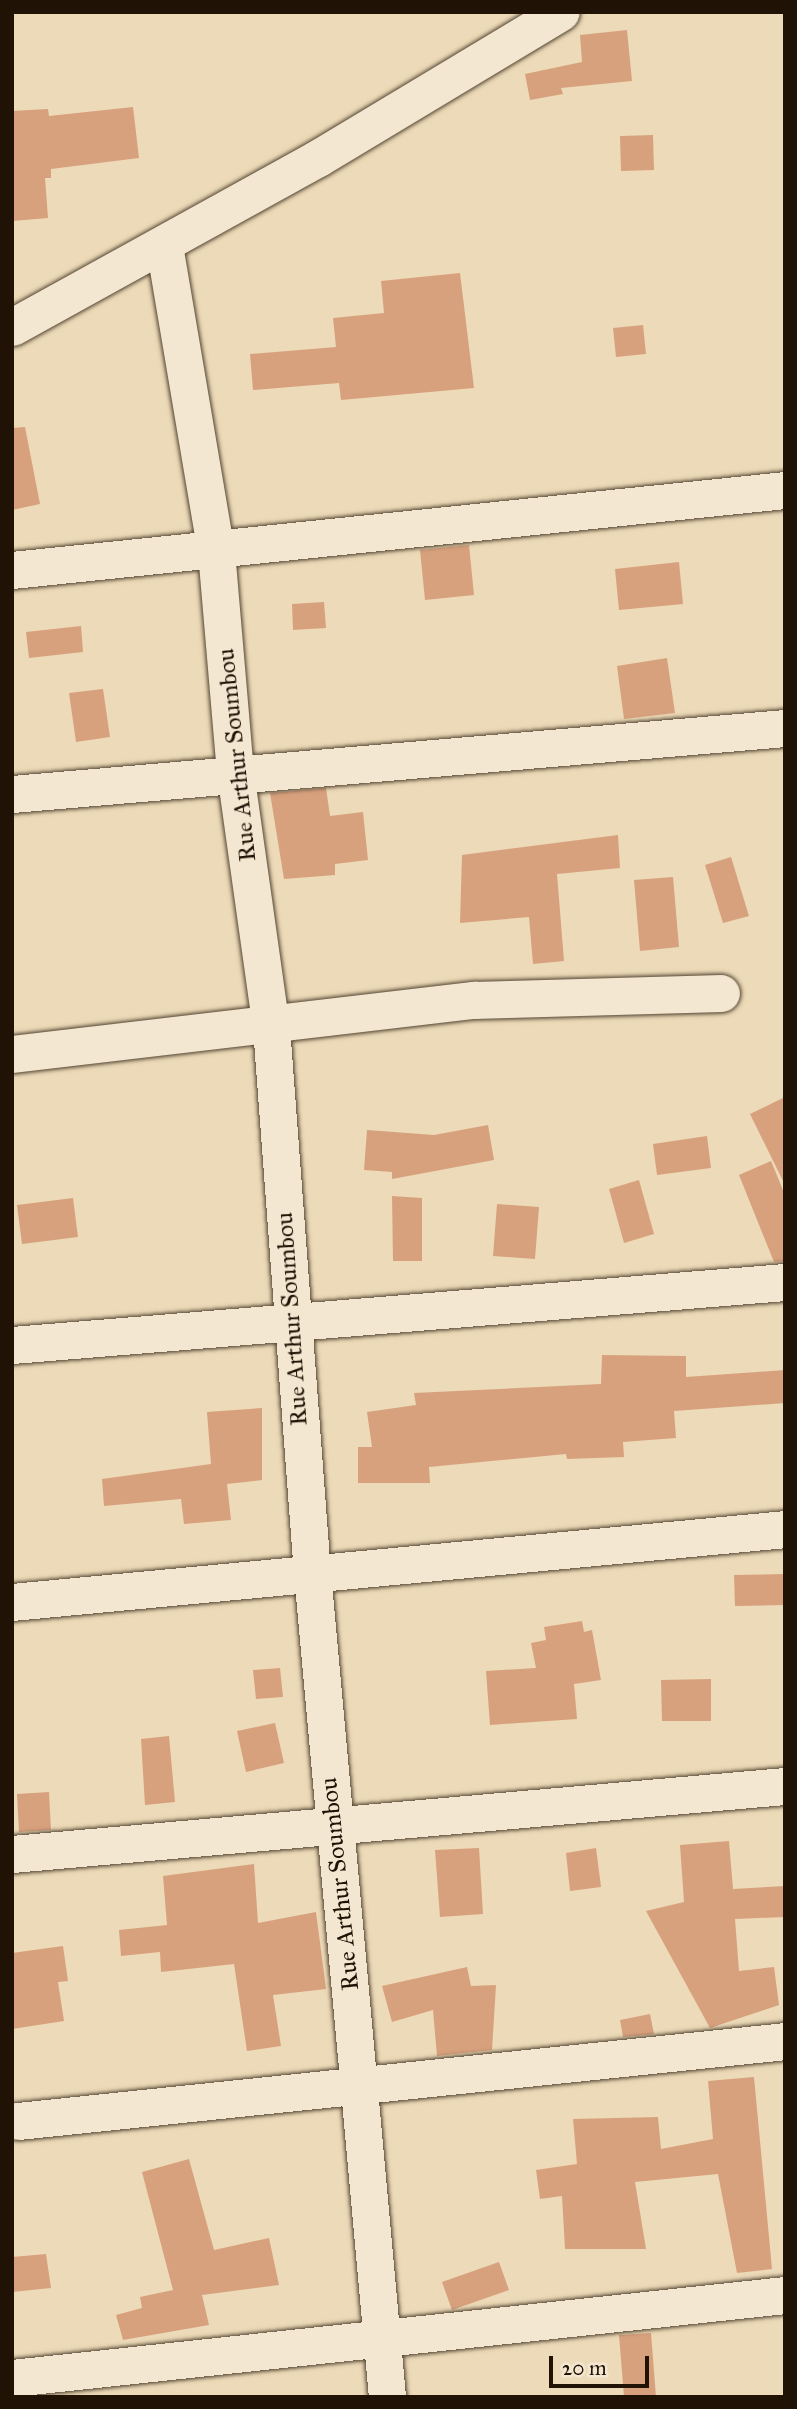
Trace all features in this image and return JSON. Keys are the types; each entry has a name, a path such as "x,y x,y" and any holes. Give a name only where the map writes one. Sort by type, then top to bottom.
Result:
{"street":[{"path":"14,318 164,246 561,12"},
{"name":"Rue Arthur Soumbou","path":"164,246 216,551 235,772 271,1027 312,1573 387,2397"},
{"path":"12,570 216,551 785,490"},
{"path":"12,794 235,772 785,728"},
{"path":"12,1054 271,1027 474,1000 721,993"},
{"path":"12,1345 292,1326 785,1282"},
{"path":"12,1602 785,1529"},
{"path":"12,1854 785,1786"},
{"path":"18,2121 360,2090 785,2041"},
{"path":"12,2378 381,2336 785,2295"}],"building":[{"path":"627,30 632,81 561,88 563,94 530,100 525,74 582,62 580,35"},
{"path":"133,107 139,158 51,169 51,178 45,178 48,218 12,221 12,111 48,109 49,116"},
{"path":"653,135 654,170 621,171 620,136"},
{"path":"460,273 474,388 341,400 339,383 253,390 250,354 336,347 333,318 384,313 381,281"},
{"path":"643,325 646,354 616,357 613,328"},
{"path":"25,427 40,504 12,510 12,428"},
{"path":"469,545 474,595 425,600 420,550"},
{"path":"679,562 683,604 619,610 615,569"},
{"path":"324,602 326,628 293,630 292,604"},
{"path":"81,626 83,652 29,658 26,632"},
{"path":"667,658 675,713 624,719 617,666"},
{"path":"103,689 110,737 76,742 69,693"},
{"path":"326,788 330,816 363,812 368,860 335,864 335,875 284,879 270,793"},
{"path":"618,835 620,868 557,874 564,961 533,964 529,917 460,923 462,855"},
{"path":"731,857 749,916 723,923 705,865"},
{"path":"673,877 679,947 640,951 634,880"},
{"path":"785,1097 785,1185 750,1114"},
{"path":"488,1125 494,1160 392,1179 392,1172 364,1170 367,1130 434,1135"},
{"path":"707,1136 711,1168 657,1175 653,1144"},
{"path":"771,1161 785,1195 785,1261 774,1262 739,1175"},
{"path":"639,1180 654,1234 624,1243 609,1189"},
{"path":"392,1196 422,1198 422,1261 393,1261"},
{"path":"73,1198 78,1237 22,1244 17,1205"},
{"path":"497,1204 539,1207 535,1259 493,1256"},
{"path":"602,1355 686,1356 686,1377 785,1370 785,1403 674,1411 676,1438 623,1442 624,1457 567,1459 566,1454 429,1467 430,1483 358,1483 358,1447 372,1447 367,1412 416,1405 414,1393 601,1384"},
{"path":"262,1408 262,1480 227,1484 231,1520 184,1524 181,1499 104,1506 102,1479 211,1464 207,1412"},
{"path":"785,1574 785,1605 735,1606 734,1575"},
{"path":"582,1621 584,1632 592,1630 601,1680 574,1684 577,1719 490,1725 486,1671 536,1668 531,1643 546,1640 544,1627"},
{"path":"280,1668 283,1697 256,1699 253,1670"},
{"path":"711,1679 711,1721 662,1721 661,1680"},
{"path":"275,1723 284,1763 246,1772 237,1731"},
{"path":"169,1736 175,1802 145,1805 141,1739"},
{"path":"49,1792 51,1830 19,1832 17,1794"},
{"path":"729,1841 733,1889 785,1886 785,1917 735,1919 739,1971 774,1967 779,2005 710,2028 646,1911 684,1902 680,1845"},
{"path":"479,1848 483,1914 440,1917 435,1850"},
{"path":"596,1848 601,1887 570,1891 566,1853"},
{"path":"254,1864 258,1923 316,1912 326,1989 273,1995 281,2046 247,2051 234,1964 161,1972 160,1952 121,1956 119,1930 167,1925 163,1876"},
{"path":"63,1946 68,1981 58,1982 64,2021 12,2029 12,1953"},
{"path":"467,1967 471,1986 496,1985 492,2050 437,2056 433,2010 392,2022 382,1986"},
{"path":"650,2014 654,2034 623,2037 620,2020"},
{"path":"754,2077 772,2269 737,2273 718,2174 635,2182 646,2249 565,2249 562,2196 540,2199 536,2170 577,2164 573,2119 658,2117 661,2149 713,2139 708,2081"},
{"path":"189,2159 214,2250 269,2238 279,2285 202,2295 209,2325 123,2340 116,2315 142,2308 140,2297 173,2290 142,2172"},
{"path":"46,2254 51,2288 12,2292 12,2257"},
{"path":"499,2262 509,2290 452,2310 442,2282"},
{"path":"651,2333 656,2397 624,2397 619,2335"}]}
